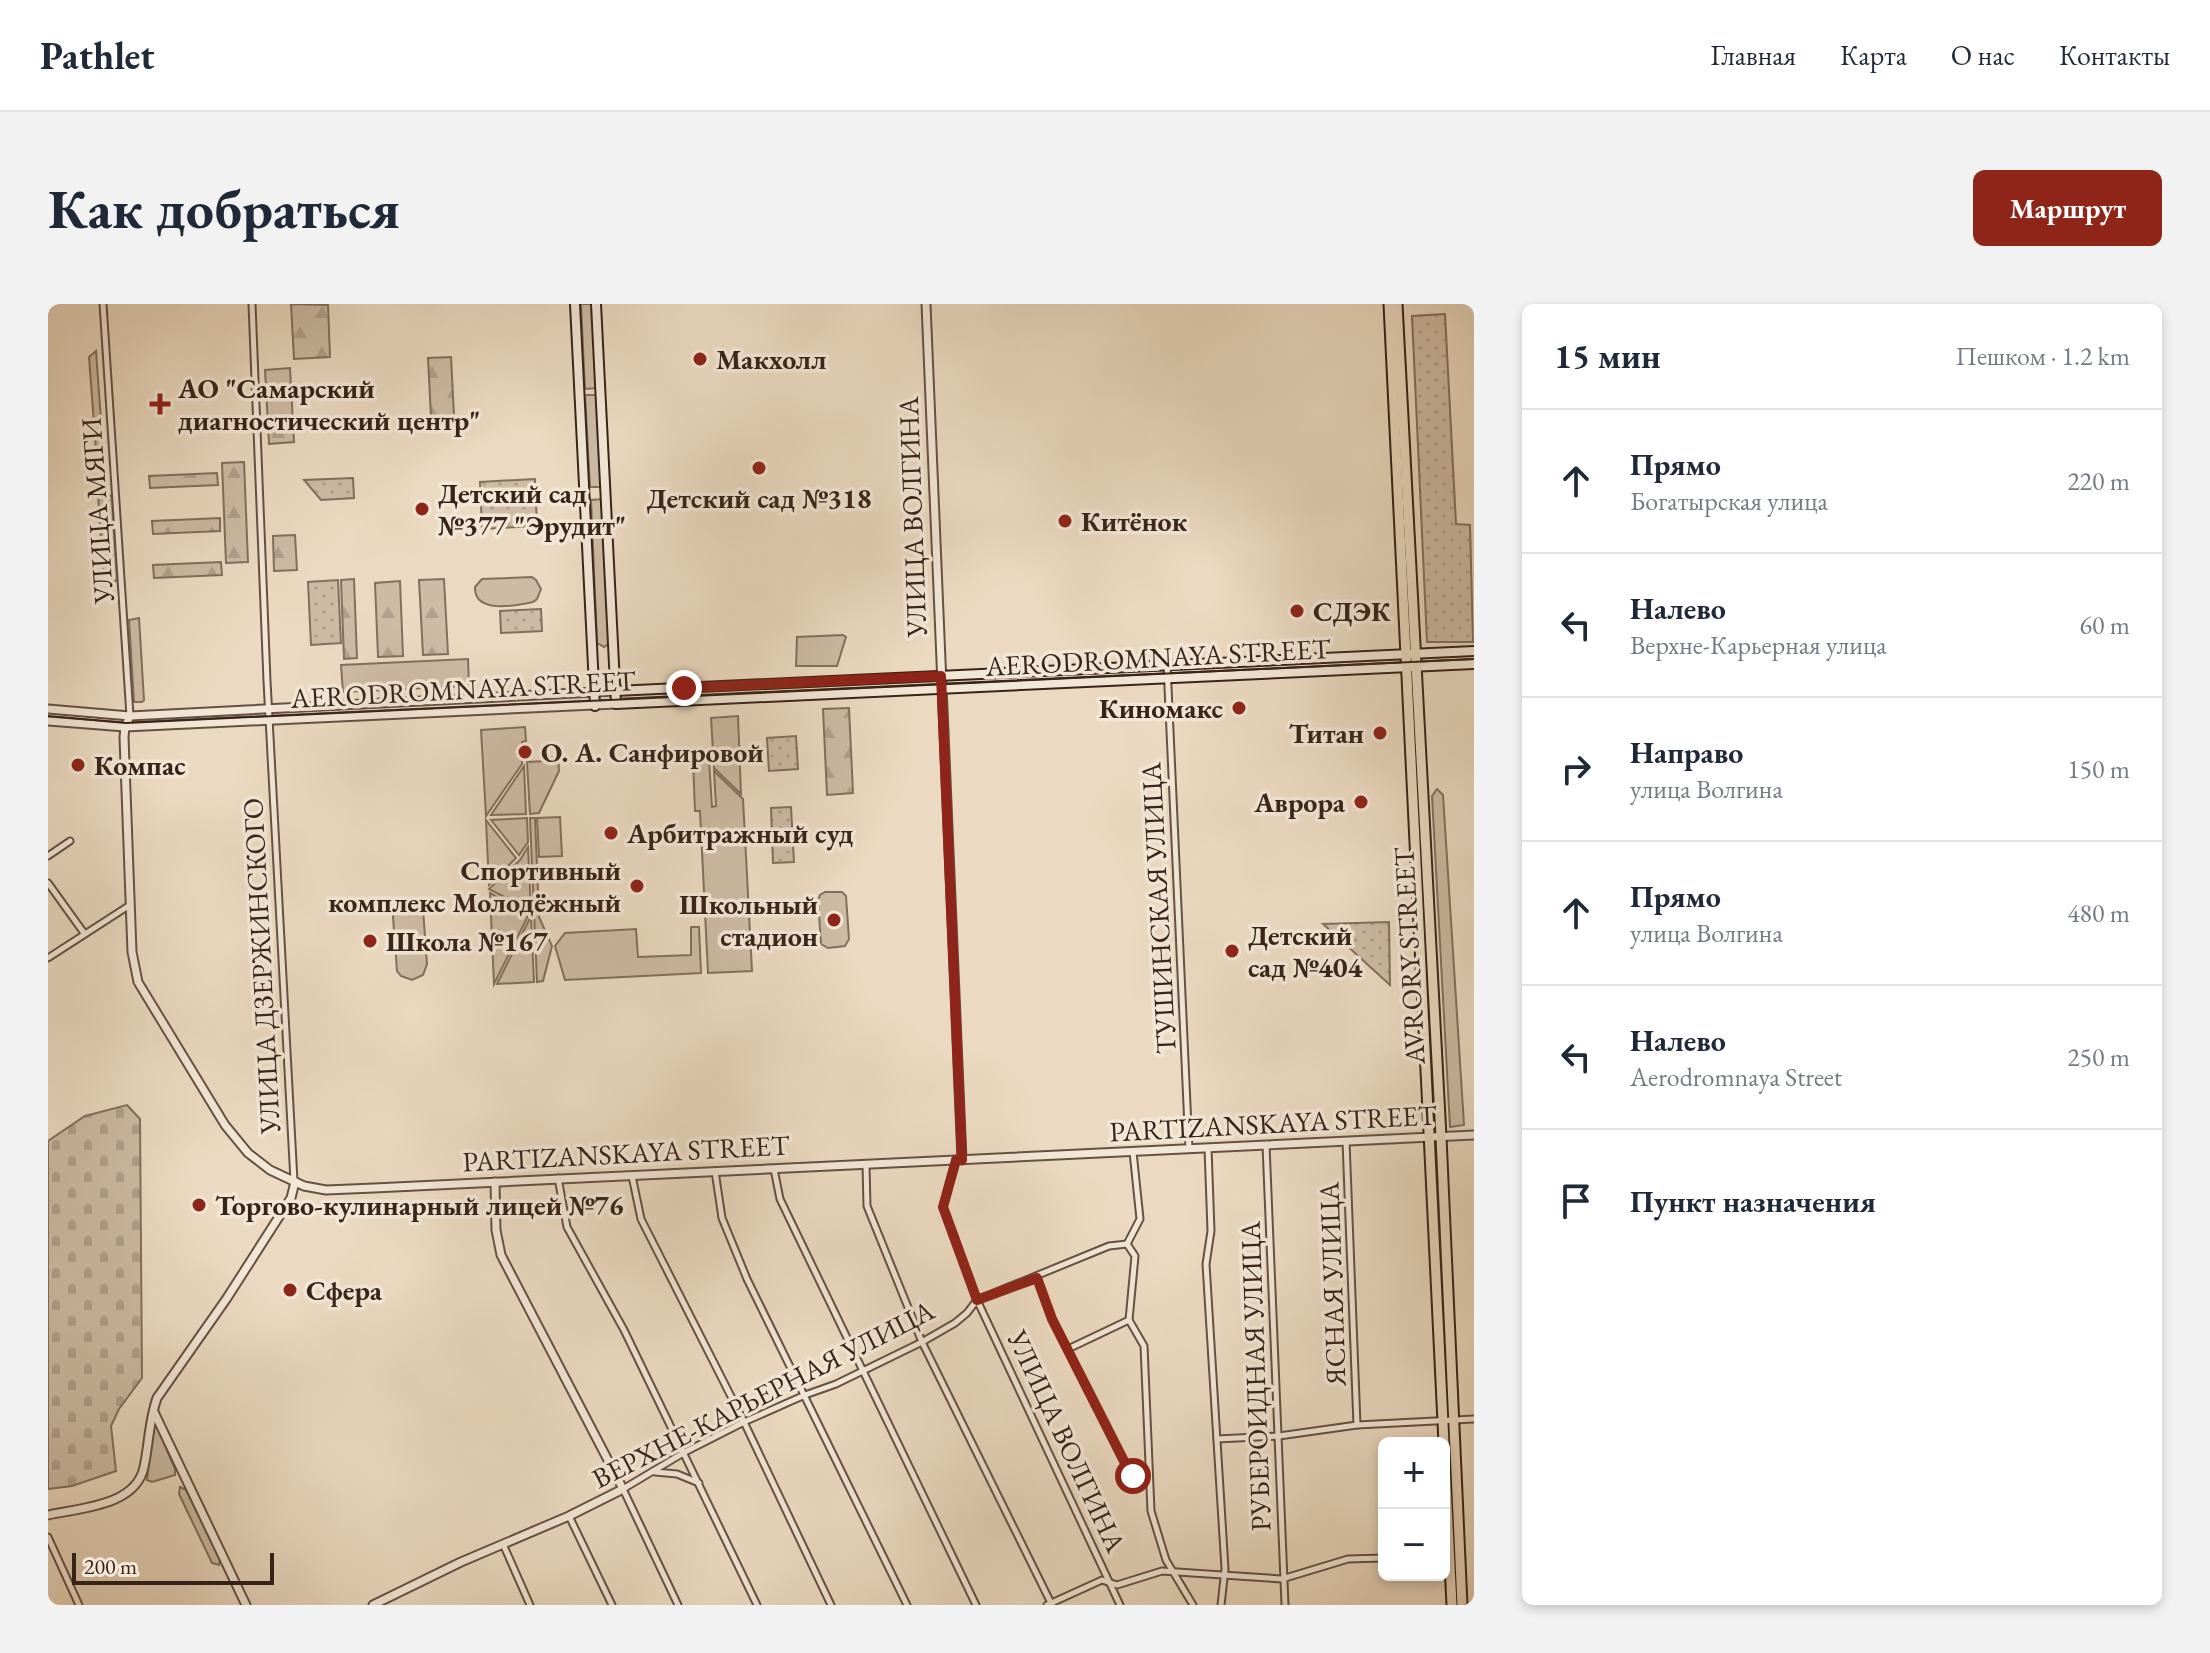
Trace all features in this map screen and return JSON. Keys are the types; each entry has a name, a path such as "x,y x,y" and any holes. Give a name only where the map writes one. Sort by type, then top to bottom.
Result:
{"main road":[{"path":"575,304 595,706"},
{"path":"596,304 616,704"},
{"name":"AVRORY STREET","path":"1389,304 1441,1137 1448,1421 1445,1437"},
{"name":"AVRORY STREET","path":"1397,304 1409,654"},
{"path":"593,645 604,651 609,650 613,643"},
{"name":"AERODROMNAYA STREET","path":"615,691 1474,651"},
{"name":"AERODROMNAYA STREET","path":"616,704 1474,664"},
{"name":"AVRORY STREET","path":"1410,667 1428,1137 1462,1605"},
{"name":"AVRORY STREET","path":"1449,1581 1452,1605"}],"street":[{"name":"УЛИЦА МЯГИ","path":"103,304 130,716"},
{"name":"УЛИЦА ДЗЕРЖИНСКОГО","path":"48,1515 112,1500 131,1491 141,1480 153,1410 164,1387 227,1298 291,1198 295,1182 252,304"},
{"name":"УЛИЦА ВОЛГИНА","path":"926,304 959,1160 943,1207 977,1300 1120,1605"},
{"name":"ТУШИНСКАЯ УЛИЦА","path":"1167,665 1189,1149"},
{"name":"AERODROMNAYA STREET","path":"130,716 615,691"},
{"name":"AERODROMNAYA STREET","path":"125,727 616,704"},
{"path":"48,709 130,716"},
{"name":"PARTIZANSKAYA STREET","path":"130,716 125,727 134,967 146,997 241,1146 264,1165 295,1182 334,1190 1474,1135"},
{"path":"48,721 125,727"},
{"path":"48,856 70,841"},
{"path":"48,883 84,933"},
{"path":"48,958 130,905"},
{"name":"ЯСНАЯ УЛИЦА","path":"1346,1141 1357,1425"},
{"name":"РУБЕРОИДНАЯ УЛИЦА","path":"1266,1145 1285,1605"},
{"path":"1208,1148 1211,1231 1206,1264 1225,1569 1221,1605"},
{"path":"1133,1152 1140,1219 1127,1244 1135,1256 1129,1320 1144,1346 1151,1511 1166,1560 1193,1605"},
{"path":"866,1164 867,1206 922,1342 1050,1604 1102,1580 1117,1585 1155,1572 1282,1579 1348,1559 1378,1558"},
{"path":"774,1168 780,1199 976,1605"},
{"path":"715,1171 722,1218 747,1279 907,1605"},
{"path":"631,1175 641,1219 744,1422 831,1605"},
{"path":"558,1178 567,1227 624,1330 757,1605"},
{"path":"495,1182 496,1230 501,1255 623,1489 678,1605"},
{"name":"ВЕРХНЕ-КАРЬЕРНАЯ УЛИЦА","path":"373,1605 503,1543 569,1516 744,1422 836,1384 922,1342 955,1323 977,1300 1109,1246 1127,1244"},
{"path":"1037,1278 1052,1319 1129,1471 1133,1476 1149,1477"},
{"path":"1068,1349 1129,1320"},
{"path":"153,1410 246,1605"},
{"path":"1217,1439 1279,1436 1357,1425 1474,1419"},
{"path":"650,1472 677,1474 700,1483"},
{"path":"569,1516 612,1605"},
{"path":"48,1537 79,1605"},
{"path":"503,1543 530,1605"}],"green space":[{"path":"291,304 328,305 330,357 294,359"},
{"path":"581,304 594,304 598,388 585,389"},
{"path":"1445,314 1456,524 1470,525 1473,642 1427,642 1412,316"},
{"path":"96,351 103,448 96,451 89,357"},
{"path":"451,357 454,416 431,417 428,358"},
{"path":"290,368 294,442 269,444 265,370"},
{"path":"585,395 599,395 603,487 590,487"},
{"path":"244,462 248,562 226,563 222,463"},
{"path":"217,473 218,485 150,488 149,476"},
{"path":"353,478 354,498 321,500 304,480"},
{"path":"535,479 537,526 482,529 480,482"},
{"path":"98,494 112,497 117,579 114,583 104,584"},
{"path":"603,499 610,643 604,647 597,643 591,500"},
{"path":"220,518 220,531 153,534 152,521"},
{"path":"295,535 297,570 274,571 273,536"},
{"path":"221,562 222,575 154,578 153,565"},
{"path":"532,577 541,589 533,602 497,606 488,605 476,596 475,587 482,579"},
{"path":"354,579 357,658 344,659 341,580"},
{"path":"444,579 448,654 423,655 419,580"},
{"path":"338,580 341,643 311,645 308,582"},
{"path":"400,581 403,656 378,657 375,583"},
{"path":"541,609 542,631 501,633 500,611"},
{"path":"139,618 144,700 134,702 129,620"},
{"path":"797,637 846,637 837,666 796,666"},
{"path":"468,659 469,686 343,692 341,665"},
{"path":"849,708 853,793 827,795 823,709"},
{"path":"738,716 741,794 714,768 711,718"},
{"path":"525,727 522,764 486,816 481,730"},
{"path":"796,736 798,769 769,771 767,738"},
{"path":"558,757 559,771 539,813 530,814 527,762"},
{"path":"709,760 712,807 716,806 714,771 743,799 752,971 708,973 700,811 695,811 693,761"},
{"path":"524,766 526,814 491,815"},
{"path":"1437,789 1443,795 1464,1125 1450,1127 1432,796"},
{"path":"791,807 794,862 773,863 771,808"},
{"path":"560,817 562,856 539,857 537,818"},
{"path":"527,818 528,842 519,855 491,820"},
{"path":"530,818 535,818 539,917 552,946 543,981 537,982"},
{"path":"486,820 516,858 489,885"},
{"path":"528,847 531,911 489,889 520,860"},
{"name":"Школьный стадион","path":"825,892 842,892 846,896 849,939 845,946 828,948 821,944 818,900"},
{"path":"490,893 529,914 494,984"},
{"path":"408,901 419,904 423,909 427,964 423,975 412,980 397,971 393,917 397,906"},
{"path":"531,916 534,982 497,984"},
{"path":"1389,922 1390,985 1323,924"},
{"path":"691,927 699,927 701,973 565,980 555,946 565,933 636,929 638,957 691,955"},
{"path":"127,1105 140,1119 142,1378 119,1409 111,1426 116,1471 72,1486 48,1489 48,1141 85,1116"},
{"path":"154,1420 175,1475 152,1482 147,1480"},
{"path":"180,1487 186,1490 220,1559 219,1565 212,1563 179,1494"}],"tram line":[{"path":"48,716 126,723 1474,659"}],"place":[{"name":"Макхолл","path":"700,359"},
{"name":"АО \"Самарский диагностический центр\"","path":"160,404"},
{"name":"Детский сад №318","path":"759,468"},
{"name":"Детский сад №377 \"Эрудит\"","path":"422,509"},
{"name":"Китёнок","path":"1065,521"},
{"name":"СДЭК","path":"1297,611"},
{"name":"Киномакс","path":"1239,708"},
{"name":"Титан","path":"1380,733"},
{"name":"О. А. Санфировой","path":"525,752"},
{"name":"Компас","path":"78,765"},
{"name":"Аврора","path":"1361,802"},
{"name":"Арбитражный суд","path":"611,833"},
{"name":"Спортивный комплекс Молодёжный","path":"637,886"},
{"name":"Школьный стадион","path":"834,920"},
{"name":"Школа №167","path":"370,941"},
{"name":"Детский сад №404","path":"1232,951"},
{"name":"Торгово-кулинарный лицей №76","path":"199,1205"},
{"name":"Сфера","path":"290,1290"}],"route":[{"path":"684,688 941,676 962,1160 956,1160 943,1207 977,1300 1037,1278 1052,1319 1133,1476"}]}
